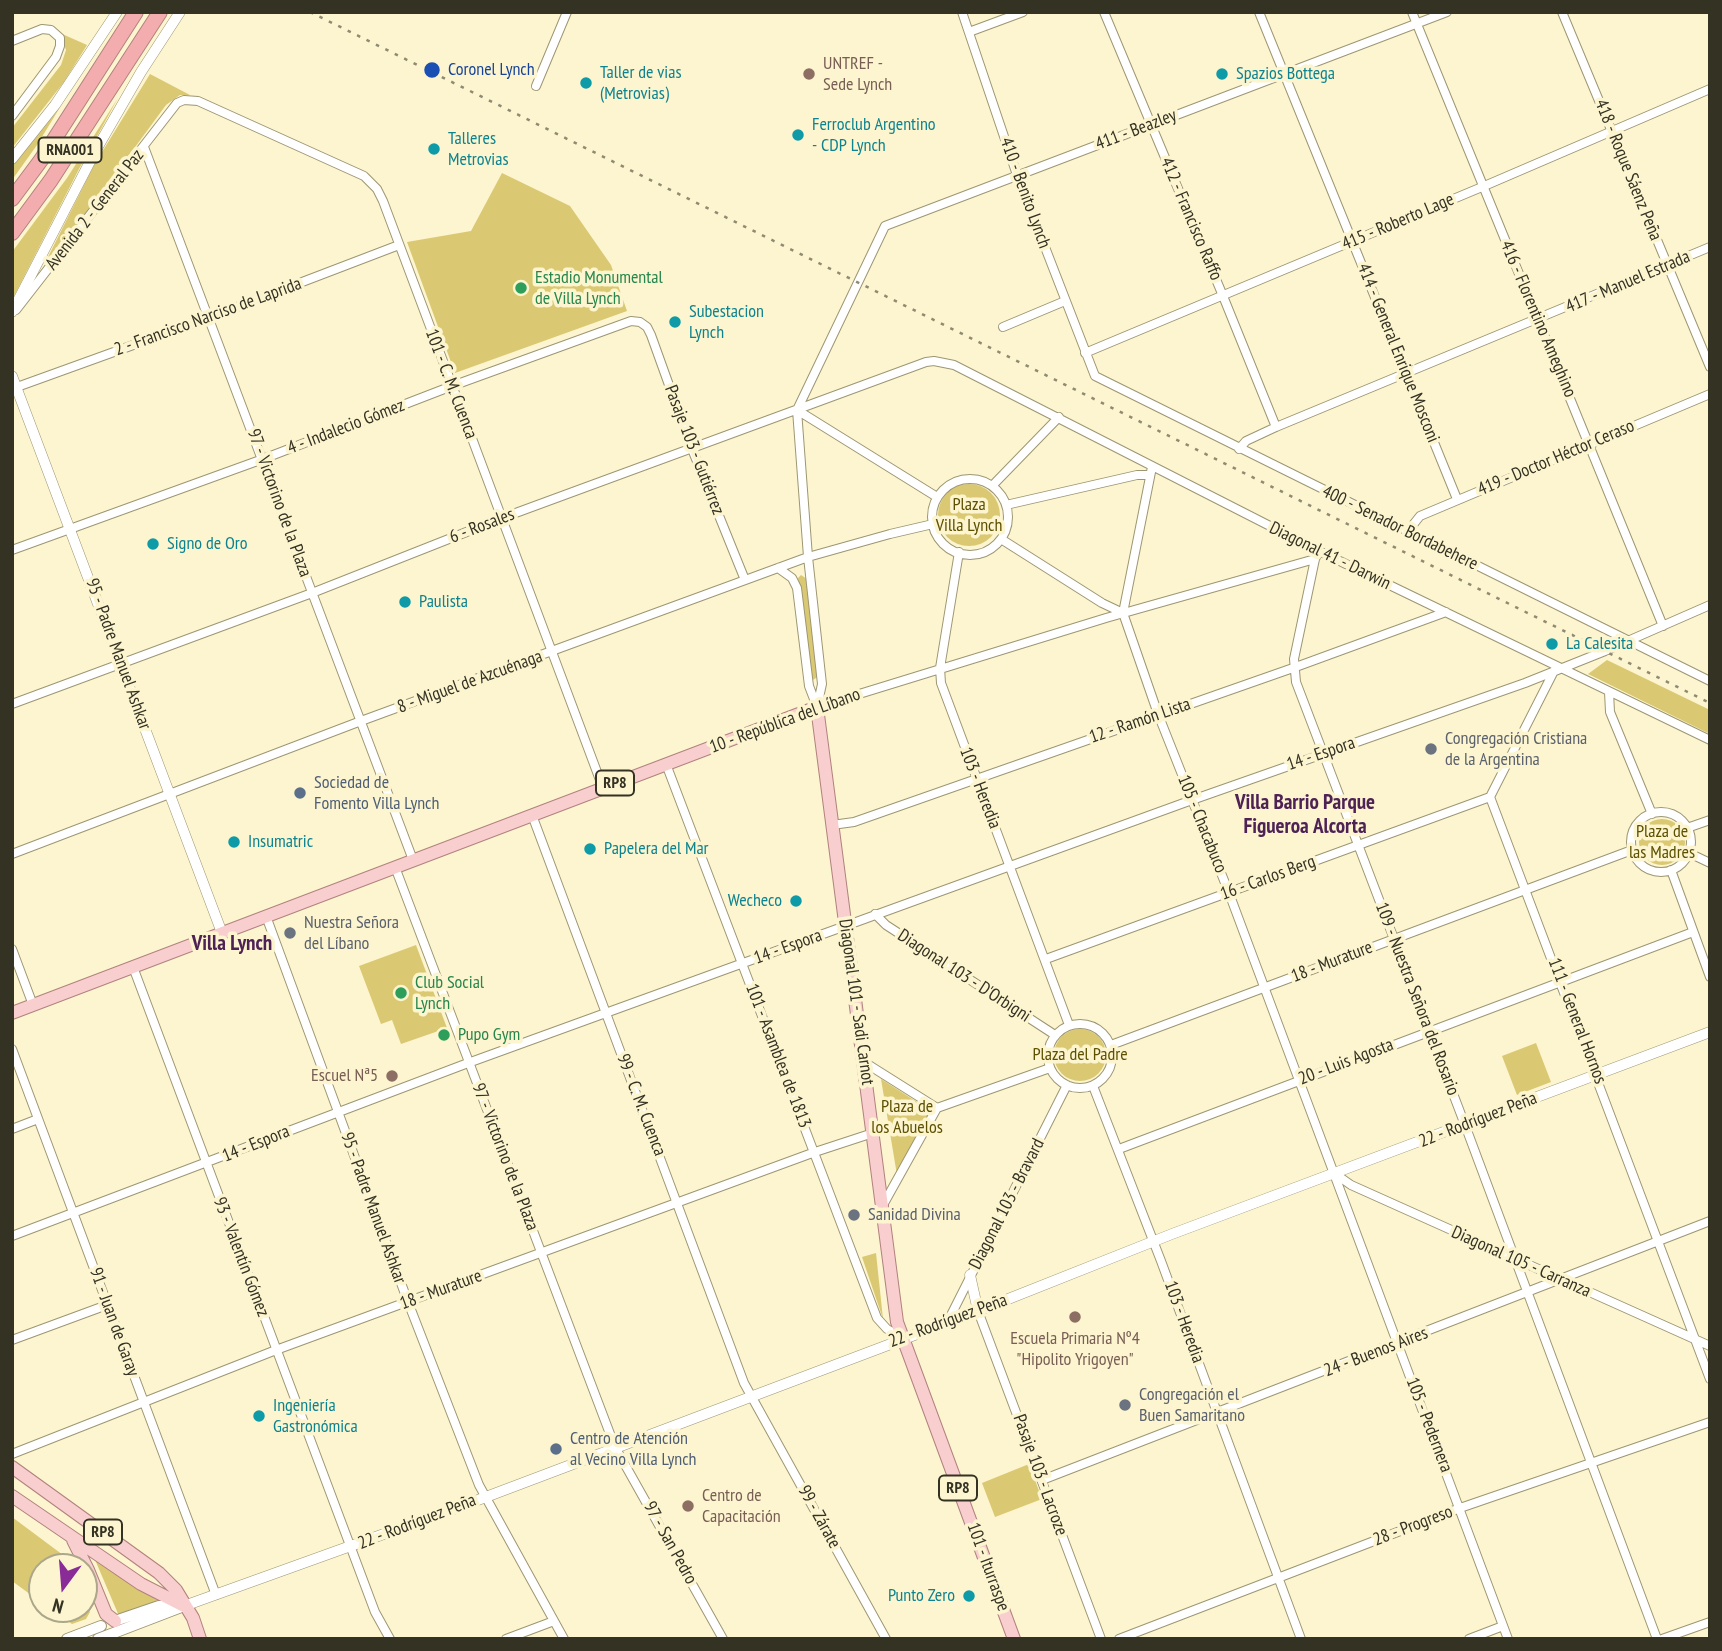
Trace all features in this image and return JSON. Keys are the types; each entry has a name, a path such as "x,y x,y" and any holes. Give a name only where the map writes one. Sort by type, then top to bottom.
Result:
{"highway":[{"name":"RNA001","path":"12,199 41,160 136,12"},
{"name":"RNA001","path":"12,233 51,180 160,12"}],"main road":[{"name":"10 - República del Líbano","path":"266,916 817,707"},
{"name":"Diagonal 101 - Sadi Carnot","path":"817,707 895,1312 902,1338"},
{"name":"RP8","path":"12,1013 266,916"},
{"name":"101 - Iturraspe","path":"902,1338 1014,1639"},
{"name":"RP8","path":"12,1467 159,1573 176,1590 200,1639"},
{"name":"RP8","path":"12,1496 141,1584 184,1606"},
{"path":"71,1536 88,1570 105,1625"},
{"name":"22 - Rodríguez Peña","path":"67,1639 159,1606 184,1606"},
{"name":"22 - Rodríguez Peña","path":"105,1625 184,1606"}],"street":[{"path":"12,159 55,105 117,12"},
{"path":"12,314 90,161 141,72 180,12"},
{"path":"536,86 567,12"},
{"name":"410 - Benito Lynch","path":"962,12 1017,175 1092,373"},
{"path":"969,32 1023,12"},
{"name":"412 - Francisco Raffo","path":"1104,12 1276,427"},
{"name":"414 - General Enrique Mosconi","path":"1259,12 1457,499"},
{"name":"416 - Florentino Ameghino","path":"1412,12 1482,187 1591,443 1663,626"},
{"name":"411 - Beazley","path":"797,410 856,283 882,231 889,224 1447,12"},
{"name":"418 - Roque Sáenz Peña","path":"1562,12 1710,366"},
{"path":"12,41 42,29 51,30 60,38 56,57 12,116"},
{"name":"415 - Roberto Lage","path":"1085,353 1710,89"},
{"name":"101 - C. M. Cuenca","path":"177,103 184,100 198,101 364,176 377,189 603,788"},
{"name":"Avenida 2 - General Paz","path":"12,314 177,103"},
{"name":"97 - Victorino de la Plaza","path":"144,147 413,860"},
{"name":"2 - Francisco Narciso de Laprida","path":"17,387 208,318 399,244"},
{"name":"417 - Manuel Estrada","path":"1239,449 1246,441 1276,427 1710,247"},
{"path":"1003,327 1065,301"},
{"name":"4 - Indalecio Gómez","path":"12,550 621,324 640,322"},
{"name":"Pasaje 103 - Gutiérrez","path":"640,322 652,335 692,449 745,580"},
{"name":"6 - Rosales","path":"12,704 312,593 502,518 926,362 954,365"},
{"name":"Diagonal 41 - Darwin","path":"954,365 1059,417 1151,471 1317,555 1446,611 1558,670 1710,740"},
{"name":"400 - Senador Bordabehere","path":"1092,373 1239,449 1710,681"},
{"name":"95 - Padre Manuel Ashkar","path":"12,376 72,529 222,933"},
{"name":"419 - Doctor Héctor Ceraso","path":"1408,531 1420,516 1457,499 1710,394"},
{"path":"797,410 937,498"},
{"name":"Diagonal 101 - Sadi Carnot","path":"797,410 808,557 822,684 817,707"},
{"path":"992,486 1059,417"},
{"path":"1001,539 1102,603 1123,613 1151,471 1006,505"},
{"path":"962,479 979,480 992,486 1006,505 1007,527 1001,539 986,551 974,554 959,552 943,544 933,524 932,515 937,498 946,487 962,479"},
{"name":"8 - Miguel de Azcuénaga","path":"12,854 361,721 808,557 933,524"},
{"path":"940,668 959,552"},
{"name":"10 - República del Líbano","path":"817,707 1317,555"},
{"name":"109 - Nuestra Señora del Rosario","path":"1317,555 1293,668 1296,682 1657,1639"},
{"name":"Diagonal 101 - Sadi Carnot","path":"778,568 792,578 797,588 808,686 817,707"},
{"name":"14 - Espora","path":"12,1236 468,1063 1558,670 1710,605"},
{"name":"12 - Ramón Lista","path":"832,825 854,822 1293,668 1446,611"},
{"name":"105 - Chacabuco","path":"1123,613 1158,714 1229,893 1334,1173"},
{"name":"103 - Heredia","path":"940,668 941,683 1069,1026"},
{"path":"1490,797 1558,670"},
{"path":"1609,692 1610,712 1651,814"},
{"name":"101 - Asamblea de 1813","path":"666,764 877,1318 887,1329 902,1338"},
{"name":"16 - Carlos Berg","path":"1046,959 1490,797"},
{"name":"111 - General Hornos","path":"1490,797 1710,1378"},
{"name":"99 - C. M. Cuenca","path":"532,814 750,1395"},
{"path":"1651,814 1677,817 1687,828 1690,837 1689,853 1679,866 1671,870 1653,871 1644,867 1632,850 1632,833 1636,825 1651,814"},
{"path":"1687,828 1710,820"},
{"name":"18 - Murature","path":"1111,1045 1632,850"},
{"path":"1689,853 1710,863"},
{"name":"97 - Victorino de la Plaza","path":"395,867 615,1447"},
{"path":"1671,870 1710,977"},
{"name":"Diagonal 103 - D'Orbigni","path":"875,915 886,925 1055,1035"},
{"name":"95 - Padre Manuel Ashkar","path":"266,916 408,1302 485,1496 564,1639"},
{"name":"20 - Luis Agosta","path":"1119,1149 1693,932"},
{"path":"12,949 33,1005"},
{"name":"93 - Valentín Gómez","path":"133,967 375,1612 390,1639"},
{"path":"1079,1024 1099,1029 1111,1045 1111,1065 1107,1073 1093,1086 1080,1088 1068,1085 1060,1081 1050,1068 1048,1051 1055,1035 1069,1026 1079,1024"},
{"name":"22 - Rodríguez Peña","path":"184,1606 351,1547 1710,1032"},
{"name":"91 - Juan de Garay","path":"12,1049 216,1595"},
{"path":"864,1062 937,1108"},
{"path":"882,1207 937,1108 1050,1068"},
{"name":"Diagonal 103 - Bravard","path":"947,1322 1068,1085"},
{"name":"103 - Heredia","path":"1093,1086 1119,1149 1301,1639"},
{"path":"12,1129 38,1119"},
{"name":"18 - Murature","path":"12,1454 276,1350 873,1133"},
{"name":"Diagonal 105 - Carranza","path":"1334,1173 1351,1185 1710,1346"},
{"name":"105 - Pedernera","path":"1334,1173 1508,1639"},
{"name":"24 - Buenos Aires","path":"1042,1480 1710,1221"},
{"path":"970,1275 978,1311"},
{"path":"12,1340 107,1305"},
{"name":"Pasaje 103 - Lacroze","path":"978,1311 1101,1639"},
{"name":"99 - Zárate","path":"750,1395 887,1639"},
{"name":"28 - Progreso","path":"1119,1639 1460,1508 1710,1422"},
{"name":"97 - San Pedro","path":"615,1447 723,1639"},
{"path":"506,1639 554,1621"},
{"path":"1662,1639 1710,1622"},
{"path":"1469,1639 1503,1626"}],"green space":[{"path":"60,33 87,45 64,82 12,148 12,128 61,65 66,50"},
{"path":"150,74 190,95 180,95 166,105 52,260 48,257 94,165"},
{"path":"118,98 12,300 12,252 67,178"},
{"path":"59,109 37,145 12,180 12,166"},
{"name":"Estadio Monumental de Villa Lynch","path":"502,173 570,206 611,265 627,311 455,373 407,242 471,231"},
{"name":"Plaza Villa Lynch","path":"969,484 991,493 1000,515 991,537 969,546 947,537 938,515 947,493"},
{"path":"801,575 807,579 819,676 813,680 810,677 798,578"},
{"path":"1607,660 1710,710 1710,734 1588,674"},
{"name":"Plaza de las Madres","path":"1662,819 1678,826 1685,842 1678,858 1662,865 1646,858 1639,842 1646,826"},
{"name":"Club Social Lynch","path":"416,945 447,1028 401,1044 392,1020 381,1024 359,966"},
{"name":"Plaza del Padre","path":"1080,1029 1099,1036 1106,1055 1099,1074 1080,1081 1061,1074 1054,1055 1061,1036"},
{"path":"1536,1043 1551,1082 1517,1095 1502,1056"},
{"name":"Plaza de los Abuelos","path":"881,1079 931,1111 897,1175"},
{"path":"876,1253 883,1319 862,1257"},
{"path":"1029,1464 1042,1499 995,1517 982,1483"},
{"path":"12,1517 60,1553 28,1553 28,1593 12,1581"},
{"path":"98,1561 157,1600 155,1603 119,1616"}],"railway":[{"path":"310,12 1710,703"}],"place":[{"name":"Coronel Lynch","path":"432,70"},
{"name":"UNTREF - Sede Lynch","path":"809,74"},
{"name":"Spazios Bottega","path":"1222,74"},
{"name":"Taller de vias (Metrovias)","path":"586,83"},
{"name":"Ferroclub Argentino - CDP Lynch","path":"798,135"},
{"name":"Talleres Metrovias","path":"434,149"},
{"name":"Estadio Monumental de Villa Lynch","path":"521,288"},
{"name":"Subestacion Lynch","path":"675,322"},
{"name":"Signo de Oro","path":"153,544"},
{"name":"Paulista","path":"405,602"},
{"name":"La Calesita","path":"1552,644"},
{"name":"Congregación Cristiana de la Argentina","path":"1431,749"},
{"name":"Sociedad de Fomento Villa Lynch","path":"300,793"},
{"name":"Insumatric","path":"234,842"},
{"name":"Papelera del Mar","path":"590,849"},
{"name":"Wecheco","path":"796,901"},
{"name":"Nuestra Señora del Líbano","path":"290,933"},
{"name":"Club Social Lynch","path":"401,993"},
{"name":"Pupo Gym","path":"444,1035"},
{"name":"Escuel Nª5","path":"392,1076"},
{"name":"Sanidad Divina","path":"854,1215"},
{"name":"Escuela Primaria Nº4 \"Hipolito Yrigoyen\"","path":"1075,1317"},
{"name":"Congregación el Buen Samaritano","path":"1125,1405"},
{"name":"Ingeniería Gastronómica","path":"259,1416"},
{"name":"Centro de Atención al Vecino Villa Lynch","path":"556,1449"},
{"name":"Centro de Capacitación","path":"688,1506"},
{"name":"Punto Zero","path":"969,1596"}],"district":[{"name":"Villa Barrio Parque Figueroa Alcorta","path":"1305,815"},
{"name":"Villa Lynch","path":"232,944"}]}
